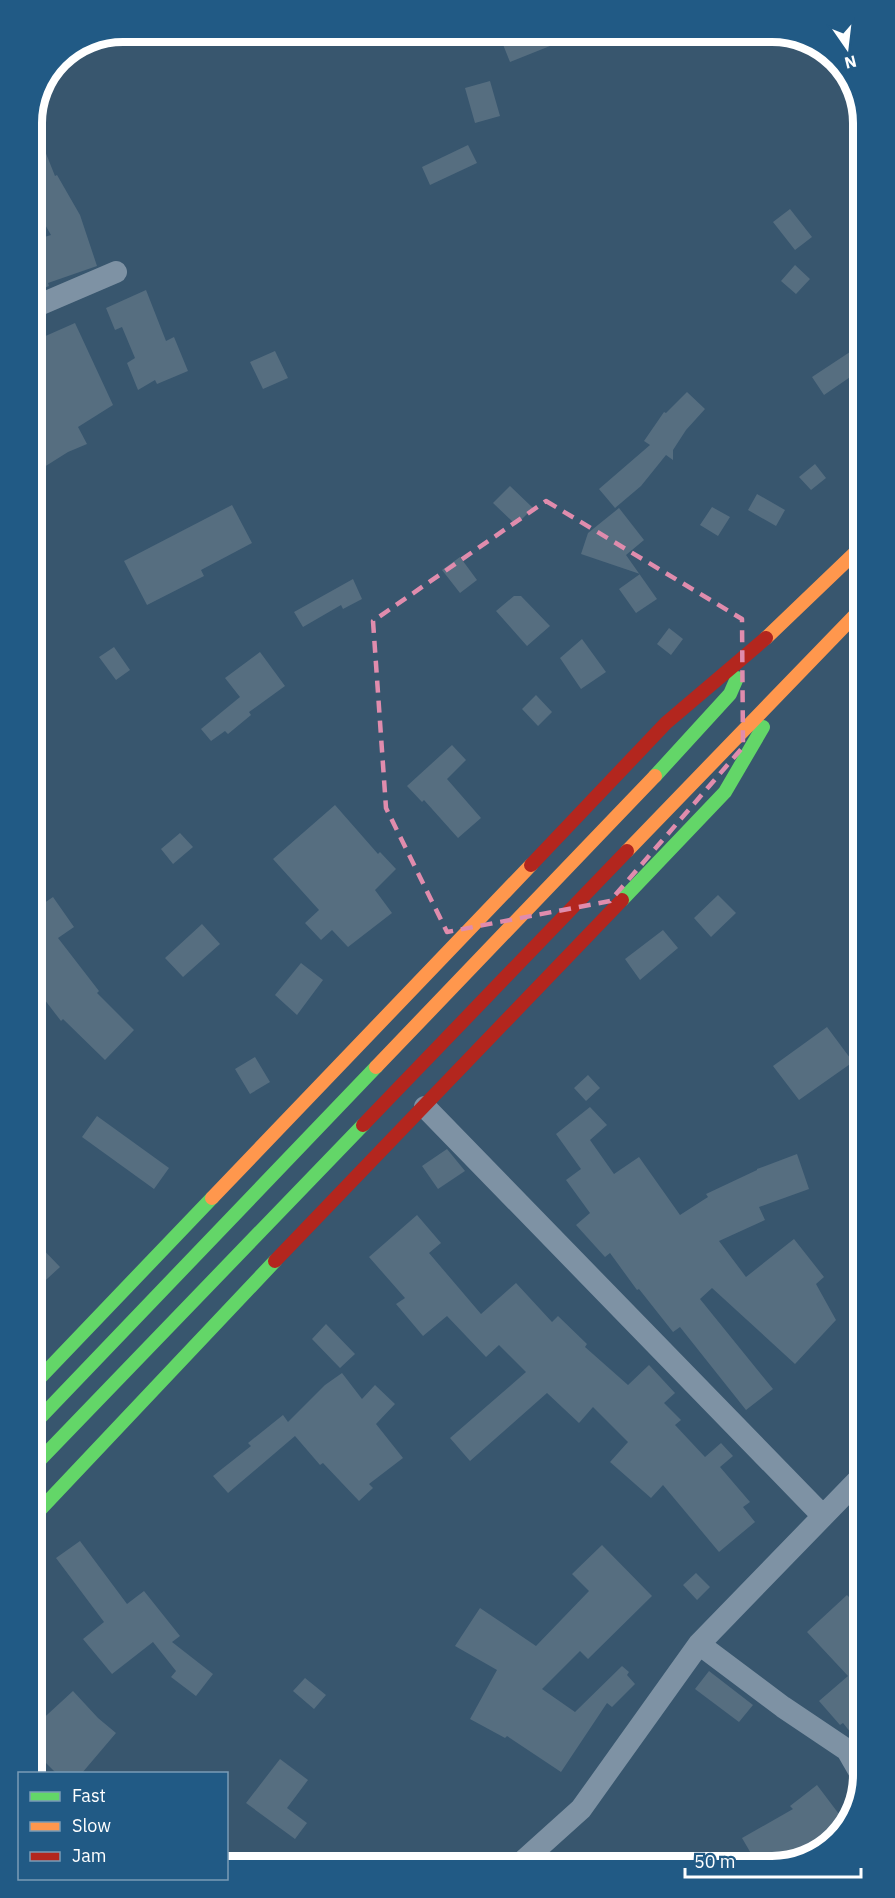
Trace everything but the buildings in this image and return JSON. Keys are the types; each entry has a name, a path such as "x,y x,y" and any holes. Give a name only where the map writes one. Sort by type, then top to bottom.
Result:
{"highway":[{"path":"42,1376 666,723 749,655 814,596 853,555"},
{"path":"42,1458 853,617"},
{"path":"42,1416 708,720 730,694 749,655"},
{"path":"42,1508 310,1223 425,1107 725,792 787,687"}],"street":[{"path":"42,304 116,272"},
{"path":"425,1107 822,1515"},
{"path":"529,1856 581,1809 699,1644 853,1485"},
{"path":"699,1644 783,1707 847,1750 853,1760"}],"highlighted area":[{"path":"546,501 742,619 743,747 610,901 447,932 386,808 373,621"}],"traffic: fast":[{"path":"655,776 730,694 737,678"},
{"path":"622,900 725,792 763,727"},
{"path":"42,1416 376,1067"},
{"path":"42,1458 363,1125"},
{"path":"42,1376 212,1198"},
{"path":"42,1508 275,1261"}],"traffic: slow":[{"path":"766,638 853,555"},
{"path":"627,851 853,617"},
{"path":"376,1067 655,776"},
{"path":"212,1198 531,865"}],"traffic: jam":[{"path":"531,865 666,723 766,638"},
{"path":"363,1125 627,851"},
{"path":"275,1261 622,900"}]}
